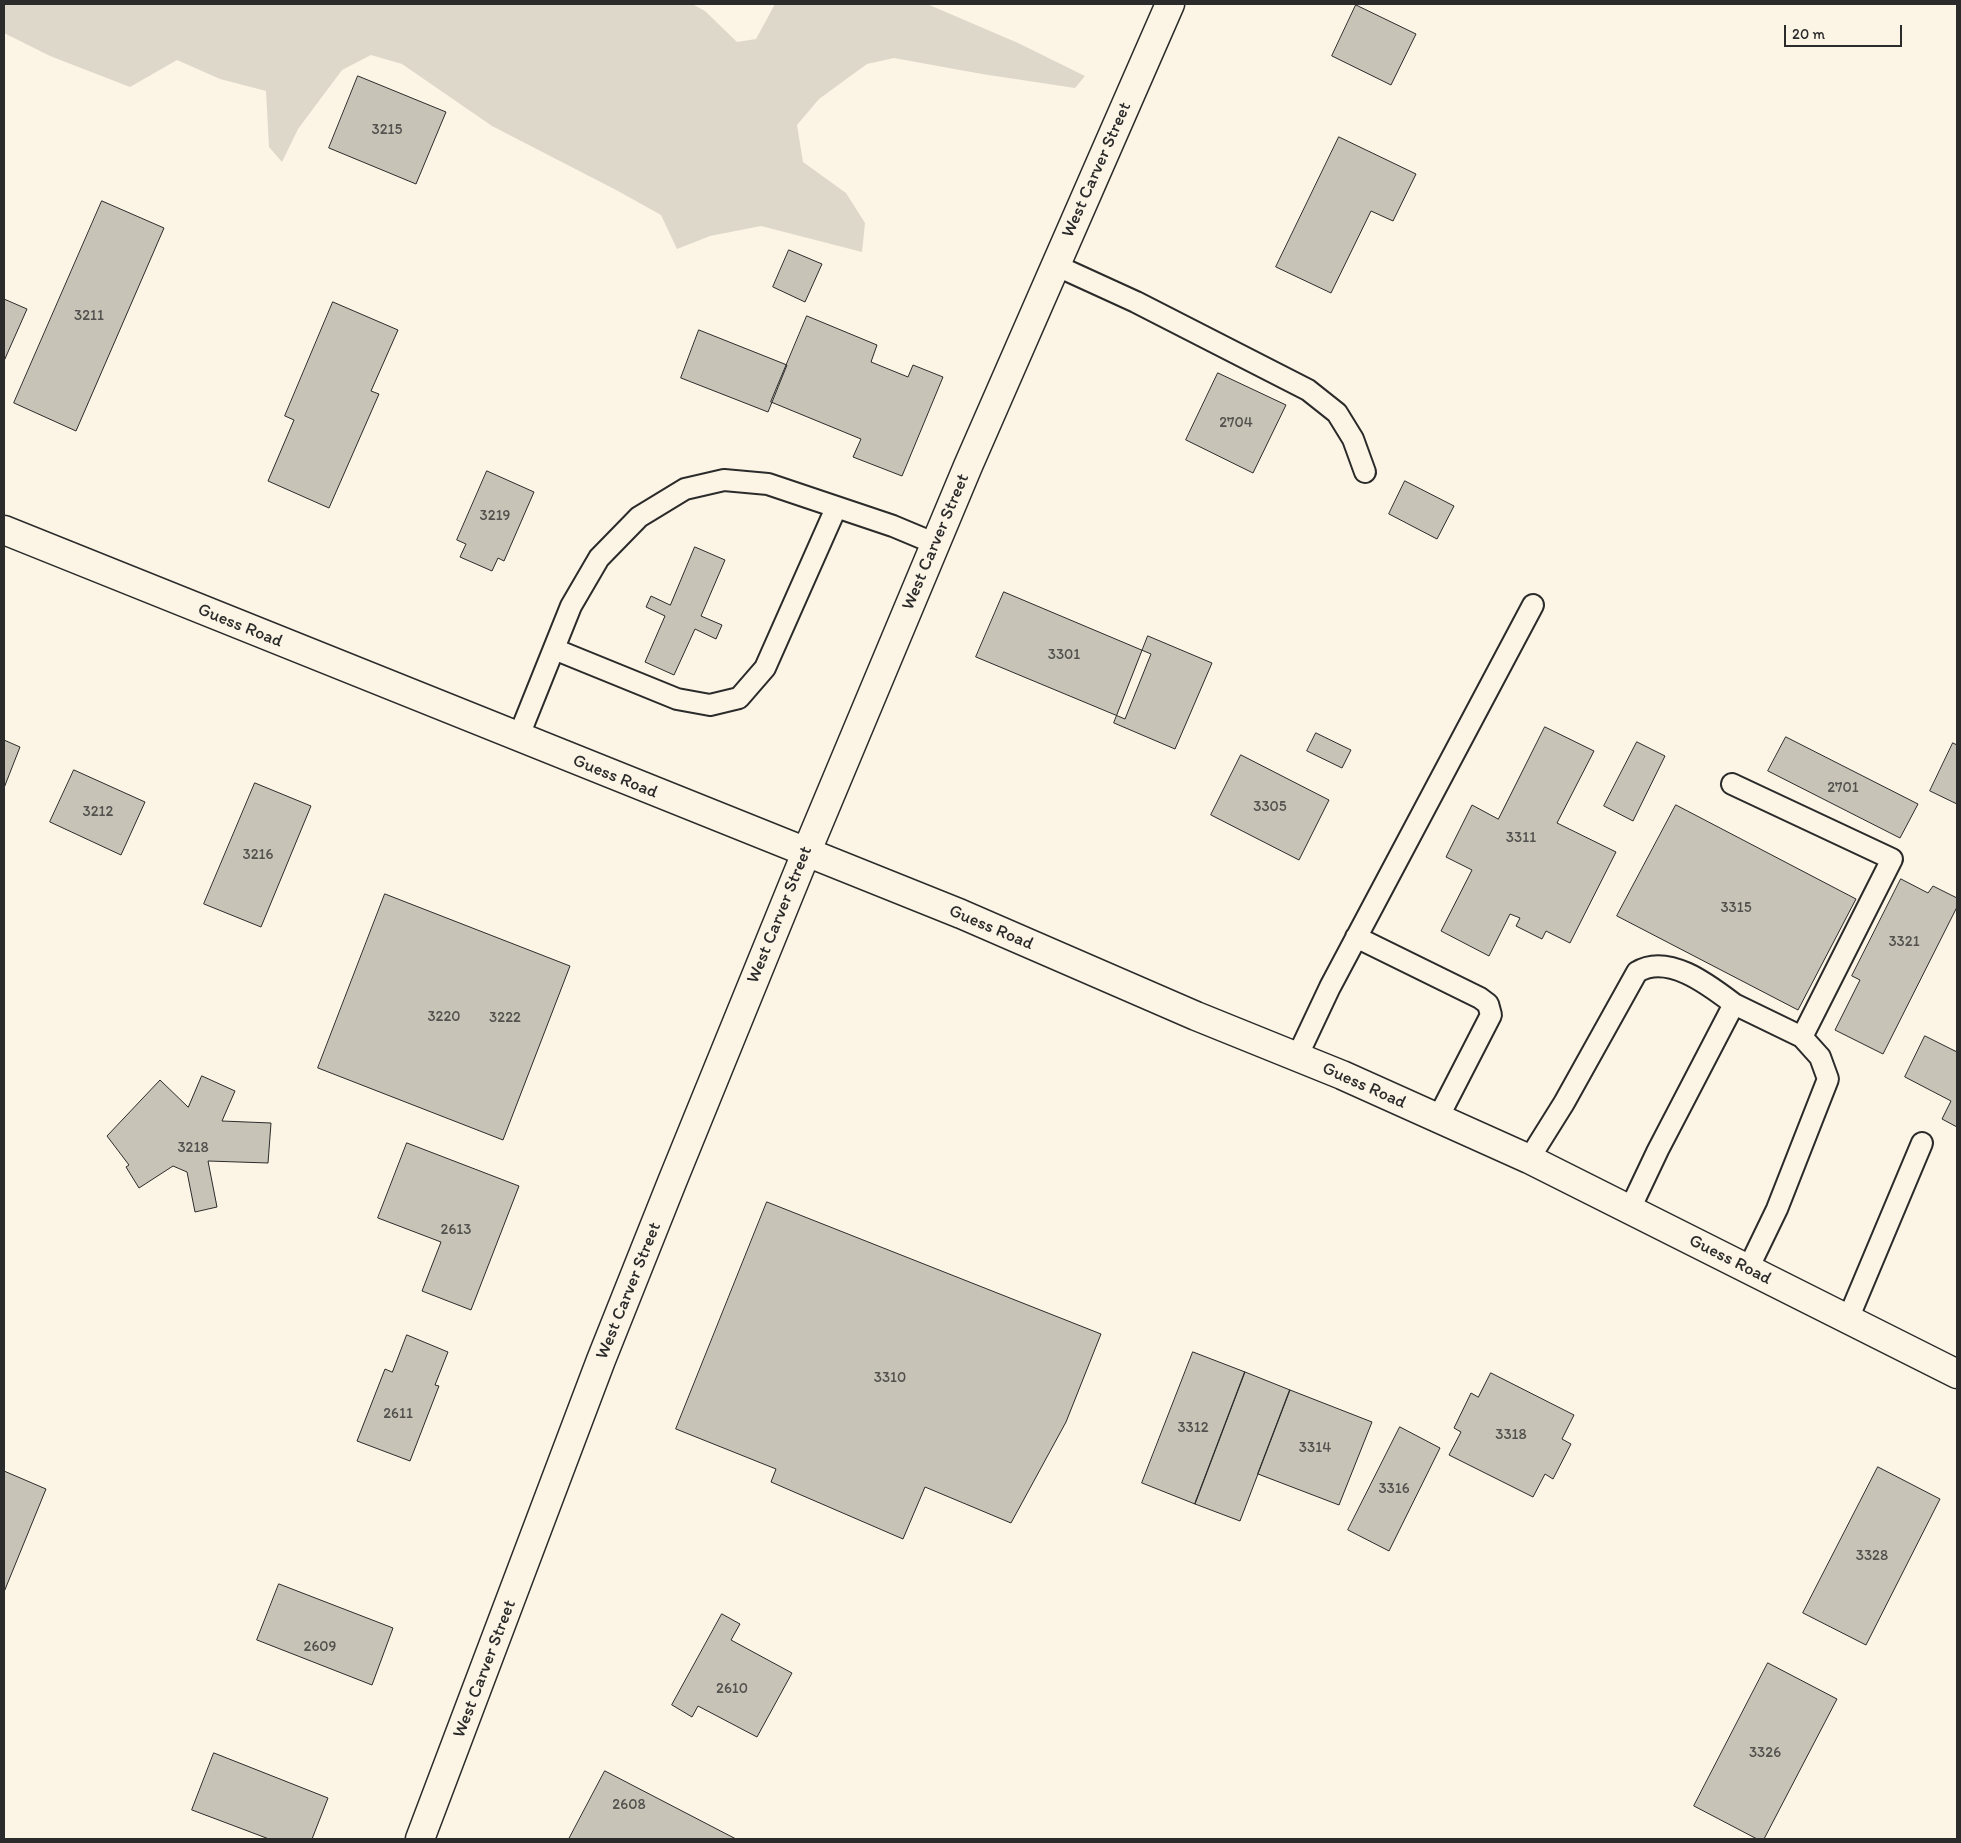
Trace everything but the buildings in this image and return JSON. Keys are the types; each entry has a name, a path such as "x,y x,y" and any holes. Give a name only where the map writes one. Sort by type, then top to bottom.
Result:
{"main road":[{"name":"West Carver Street","path":"420,1839 601,1360 806,853 1055,265 1170,4"},
{"name":"Guess Road","path":"4,530 518,738 961,914 1298,1057 1528,1159 1957,1374"}],"lane":[{"path":"1055,265 1136,302 1308,390 1337,413 1353,439 1365,472"},
{"path":"518,738 571,606 600,558 639,517 685,489 724,480 768,484 893,526 936,544"},
{"path":"554,649 677,699 710,705 740,698 765,668 836,508"},
{"path":"1298,1057 1330,987 1533,605"},
{"path":"1732,784 1892,859 1802,1037"},
{"path":"1356,937 1480,998 1488,1004 1491,1015 1438,1118"},
{"path":"1528,1159 1564,1103 1637,972 1646,966 1658,965 1688,973 1734,1004 1802,1037 1820,1057 1828,1079 1777,1209 1748,1269"},
{"path":"1630,1209 1658,1150 1734,1004"},
{"path":"1848,1319 1922,1143"}],"shaded area":[{"path":"4,4 692,4 705,11 737,42 756,39 775,4 927,4 1018,43 1085,76 1075,88 894,58 867,64 819,99 797,125 803,162 846,193 865,223 862,252 761,226 710,236 677,249 661,215 492,126 402,64 371,55 342,70 298,129 282,162 269,147 266,91 220,79 177,60 130,87 50,56 4,33"}]}
